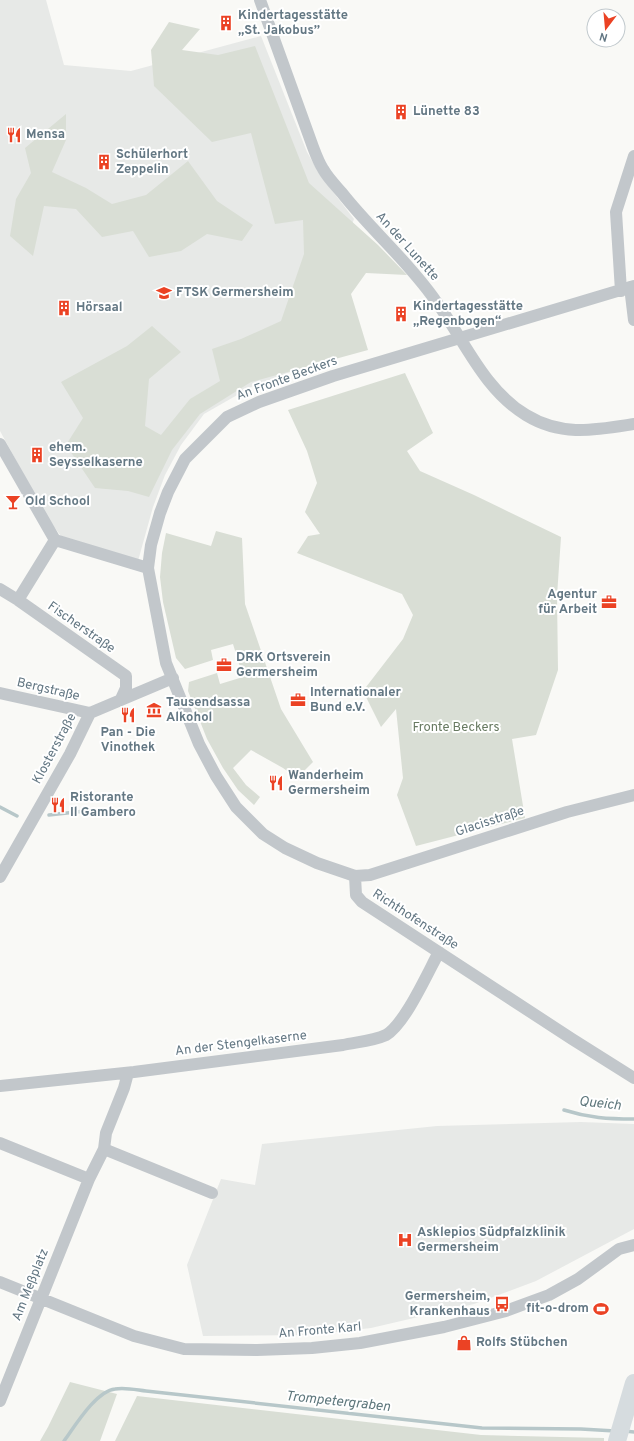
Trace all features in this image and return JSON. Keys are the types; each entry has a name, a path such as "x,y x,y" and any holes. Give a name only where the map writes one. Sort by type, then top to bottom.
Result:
{"main road":[{"path":"617,1441 626,1415 634,1383"}],"street":[{"name":"An der Lunette","path":"260,0 313,148 323,170 357,212 405,264 435,300 492,386 506,402 526,416 546,426 569,431 604,429 634,424"},
{"path":"634,156 616,212 634,320"},
{"name":"An Fronte Beckers","path":"173,678 166,663 148,568 151,545 160,513 168,492 185,459 227,417 258,402 333,376 628,288"},
{"path":"0,444 55,540 148,568"},
{"path":"18,600 55,540"},
{"name":"Fischerstraße","path":"0,589 126,676 126,688 121,699"},
{"path":"173,678 199,744 216,776 236,807 263,834 286,848 317,863 355,876"},
{"name":"Klosterstraße","path":"2,870 70,754 90,713 173,678"},
{"name":"Bergstraße","path":"0,693 90,713"},
{"name":"Glacisstraße","path":"355,876 382,871 567,812 634,795"},
{"name":"Richthofenstraße","path":"355,876 356,895 362,902 572,1040 634,1078"},
{"name":"An der Stengelkaserne","path":"0,1086 128,1073 343,1045 380,1037 390,1032 399,1023 439,952"},
{"name":"Am Meßplatz","path":"0,1401 89,1179 104,1149 106,1133 124,1088 128,1073"},
{"path":"0,1143 89,1179"},
{"path":"104,1149 212,1193"},
{"name":"An Fronte Karl","path":"0,1282 134,1336 184,1349 257,1350 312,1348 360,1343 444,1327 506,1311 549,1295 578,1279 618,1249 634,1245"}],"shaded area":[{"name":"FTSK Germersheim","path":"0,0 46,0 64,65 131,71 261,36 307,152 320,175 354,219 301,368 253,386 204,414 181,445 165,475 153,507 138,561 63,539 47,517 0,431"},
{"name":"Asklepios Südpfalzklinik Germersheim","path":"581,1122 634,1124 634,1229 536,1281 474,1304 371,1328 310,1335 203,1336 187,1265 221,1179 255,1185 262,1144 437,1126"}],"green space":[{"path":"169,22 200,29 182,50 218,55 255,46 309,183 378,245 407,275 366,273 351,294 368,350 251,382 200,414 172,450 149,497 128,491 95,488 66,445 83,418 61,382 127,346 152,326 181,352 149,379 145,426 161,435 190,399 220,381 212,349 241,339 281,321 304,254 303,220 275,224 251,133 212,142 154,86 151,50"},
{"path":"66,114 66,140 52,172 86,188 112,204 146,195 188,161 217,201 253,225 242,241 207,234 181,251 149,257 133,231 102,237 76,209 44,206 33,256 10,236 16,199 31,173 25,148"},
{"name":"Fronte Beckers","path":"405,373 433,433 407,451 420,471 561,537 557,596 558,670 536,735 512,739 525,818 416,846 397,795 403,778 396,709 381,727 363,691 403,639 413,615 402,594 297,553 308,536 320,534 305,512 317,483 307,451 288,410"},
{"path":"216,531 242,538 245,604 281,709 313,762 297,778 283,768 251,750 233,768 246,785 260,797 254,805 238,790 223,768 207,739 188,691 189,682 217,673 220,684 243,677 233,644 211,650 213,660 185,669 176,658 163,602 160,577 162,553 166,533 211,546"},
{"path":"70,1382 117,1394 100,1441 40,1441 48,1427"},
{"path":"137,1396 481,1435 604,1438 604,1441 115,1441"}],"waterway":[{"name":"Queich","path":"0,807 17,816"},
{"name":"Queich","path":"49,815 94,810"},
{"name":"Queich","path":"564,1110 599,1118 634,1119"},
{"name":"Trompetergraben","path":"64,1441 93,1402 108,1391 123,1388 482,1428 581,1429 615,1431"},
{"name":"Trompetergraben","path":"625,1431 634,1432"}],"place":[{"name":"Kindertagesstätte „St. Jakobus”","path":"226,23"},
{"name":"Lünette 83","path":"401,112"},
{"name":"Mensa","path":"14,135"},
{"name":"Schülerhort Zeppelin","path":"104,162"},
{"name":"FTSK Germersheim","path":"164,293"},
{"name":"Hörsaal","path":"64,308"},
{"name":"Kindertagesstätte „Regenbogen“","path":"401,314"},
{"name":"ehem. Seysselkaserne","path":"37,455"},
{"name":"Old School","path":"13,502"},
{"name":"Agentur für Arbeit","path":"609,602"},
{"name":"DRK Ortsverein Germersheim","path":"224,665"},
{"name":"Internationaler Bund e.V.","path":"298,700"},
{"name":"Tausendsassa Alkohol","path":"154,710"},
{"name":"Pan - Die Vinothek","path":"128,715"},
{"name":"Wanderheim Germersheim","path":"276,783"},
{"name":"Ristorante Il Gambero","path":"58,805"},
{"name":"Asklepios Südpfalzklinik Germersheim","path":"405,1240"},
{"name":"Germersheim, Krankenhaus","path":"502,1304"},
{"name":"fit-o-drom","path":"601,1309"},
{"name":"Rolfs Stübchen","path":"464,1343"}]}
